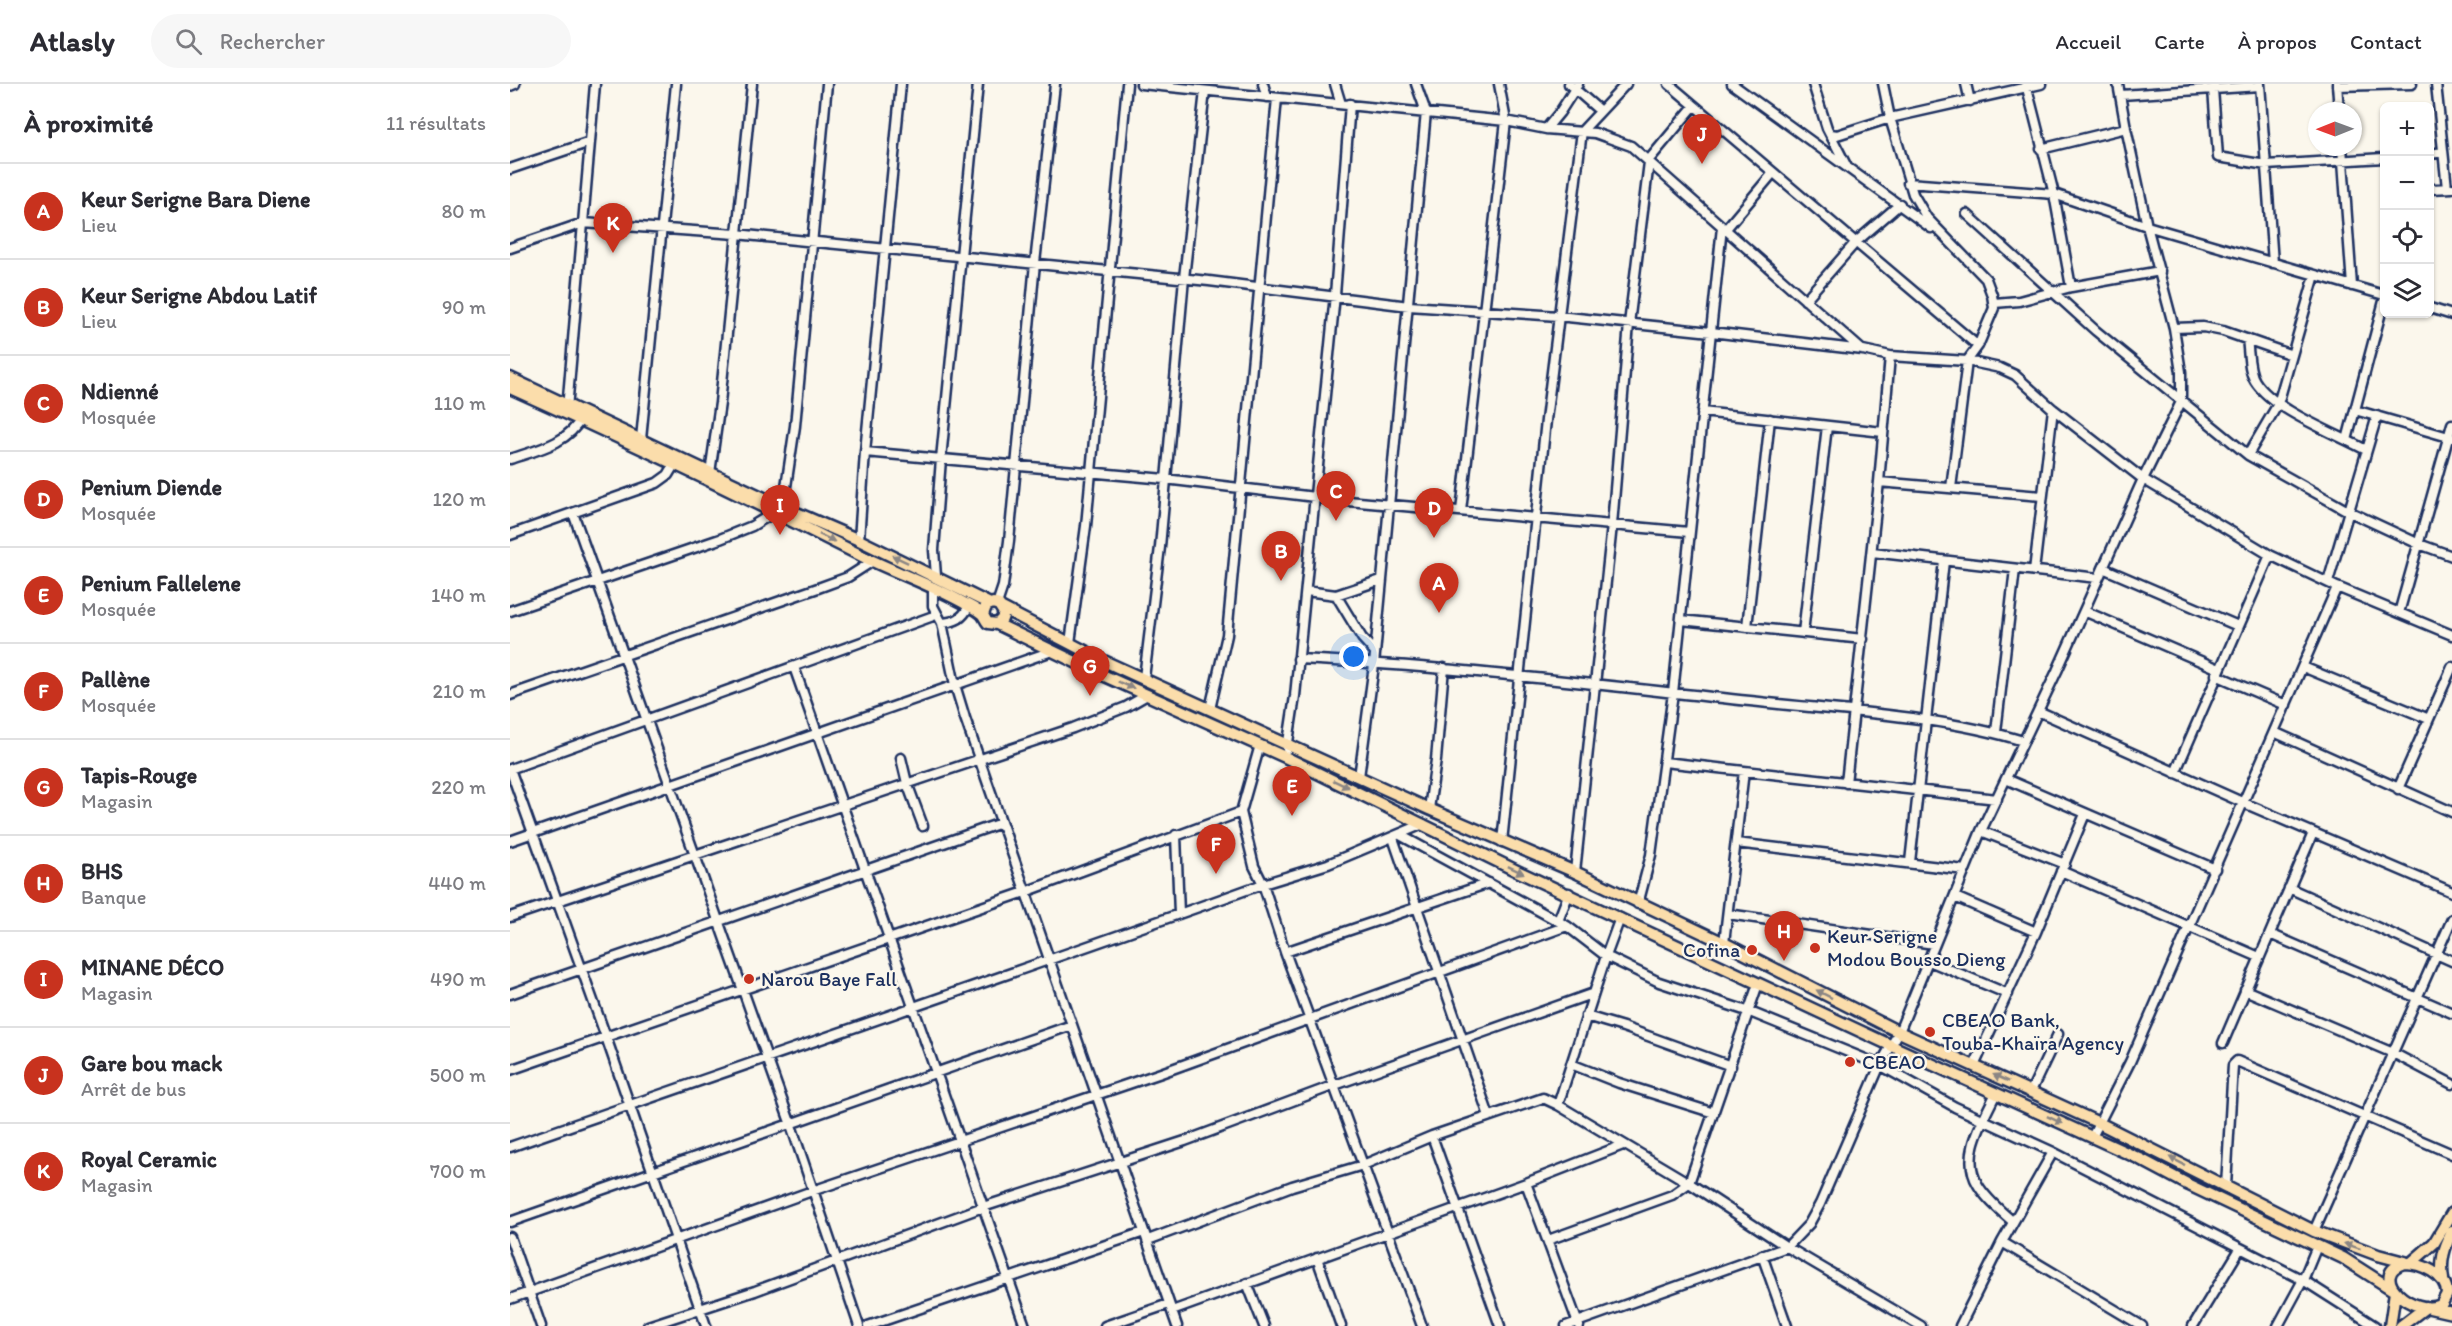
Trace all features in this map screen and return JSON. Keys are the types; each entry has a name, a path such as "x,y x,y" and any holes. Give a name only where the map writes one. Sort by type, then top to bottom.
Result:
{"main road":[{"path":"510,378 674,465 779,510 859,540 934,582 983,615 988,623 997,624 1286,757 1758,984 2092,1137 2353,1263 2413,1304 2452,1313"},
{"path":"510,387 567,408"},
{"path":"583,416 640,439 710,473 873,561 996,605 1104,661 1210,710 1502,842 1575,872 1724,943 1899,1032 2099,1123 2314,1231 2378,1255 2426,1268 2447,1284"},
{"path":"983,615 984,609 996,605"},
{"path":"996,605 1004,616 997,624"},
{"path":"2390,1326 2394,1291 2390,1282 2392,1271 2400,1264 2410,1263 2434,1243 2452,1213"},
{"path":"2401,1326 2426,1308 2437,1307 2444,1302 2447,1284 2442,1257 2451,1236"}],"street":[{"path":"510,86 515,84"},
{"path":"567,408 594,84"},
{"path":"640,439 676,84"},
{"path":"710,473 720,403 752,84"},
{"path":"510,611 720,539 752,526 779,510 795,426 827,84"},
{"path":"859,540 865,452 901,84"},
{"path":"978,84 941,459 934,550 933,606 942,623 955,685 1001,823 1177,1326"},
{"path":"996,605 1005,574 1054,84"},
{"path":"1070,643 1091,473 1127,84"},
{"path":"1141,84 1182,86 1205,91 1506,121 1546,129 1595,132 1631,146 1863,350"},
{"path":"1210,710 1227,635 1260,287 1272,98 1263,84"},
{"path":"1286,757 1306,591 1335,295 1345,104 1335,84"},
{"path":"1359,777 1374,665 1426,112 1416,84"},
{"path":"1461,511 1506,121 1499,84"},
{"path":"1502,842 1558,316 1582,131 1626,84"},
{"path":"1669,84 1978,346"},
{"path":"1732,84 1948,241"},
{"path":"1814,84 1827,129 1848,169"},
{"path":"1883,84 1908,183 1927,218 1986,279 1994,303 1978,346 1967,361 1951,488"},
{"path":"1966,84 1970,101"},
{"path":"1831,135 1890,118 2041,84"},
{"path":"1566,1326 1578,1324 1787,1247 1809,1224 1820,1204 1880,1065 1899,1032 1981,831 2143,479 2181,402 2181,372 2174,328 2147,226 2118,84"},
{"path":"2338,102 2337,85 2412,84"},
{"path":"2434,189 2450,188 2443,152 2436,84"},
{"path":"2121,95 2260,85 2273,263"},
{"path":"1546,129 1574,86 1600,111"},
{"path":"2026,86 2054,194 2071,287"},
{"path":"2213,89 2218,157 2266,165 2380,158"},
{"path":"1144,678 1205,91"},
{"path":"1575,872 1612,525 1629,324 1648,161 1694,106"},
{"path":"2041,148 2126,128"},
{"path":"510,169 590,142"},
{"path":"2434,153 2443,152"},
{"path":"2343,156 2352,286"},
{"path":"1638,904 1651,855 1673,693 1723,228 1773,173"},
{"path":"1908,183 2054,194 2147,226 2380,294"},
{"path":"1805,300 1856,242 1900,204"},
{"path":"1967,214 2051,292 2181,402 2248,455 2348,511 2419,544 2452,556"},
{"path":"510,248 583,223 736,234 1184,278 1409,306 1558,316 1711,332 1863,350 1890,356 1967,361 2000,368 2015,375 2053,409 2143,479 2270,555 2337,587 2452,634"},
{"path":"1994,303 2019,301 2071,287 2160,271"},
{"path":"2248,455 2278,405 2315,275"},
{"path":"2434,309 2452,315"},
{"path":"2347,440 2380,318"},
{"path":"2174,328 2203,327 2223,331 2292,355"},
{"path":"2247,339 2255,382 2278,405 2366,450"},
{"path":"1846,783 1872,552 1890,356"},
{"path":"2034,571 2053,409"},
{"path":"2355,410 2450,437"},
{"path":"1702,412 1883,432"},
{"path":"510,459 564,438 573,432 583,416"},
{"path":"2328,582 2377,416"},
{"path":"1747,627 1770,419"},
{"path":"2399,613 2452,424"},
{"path":"1803,633 1827,426"},
{"path":"865,452 1165,479 1314,497 1689,532"},
{"path":"510,535 657,483 668,475 674,465"},
{"path":"1879,482 2042,496"},
{"path":"573,513 791,1125 859,1326"},
{"path":"1872,552 2098,578"},
{"path":"2175,773 2217,672 2270,555"},
{"path":"510,695 848,577 873,561"},
{"path":"1910,862 1944,561"},
{"path":"2103,568 2238,626"},
{"path":"1996,732 2015,569"},
{"path":"1306,591 1336,595 1381,580"},
{"path":"2092,1137 2130,1062 2337,587"},
{"path":"1336,595 1362,638 1374,651"},
{"path":"942,623 964,617 969,606"},
{"path":"2084,611 2286,705"},
{"path":"706,1326 510,769 936,615"},
{"path":"1681,620 1863,639"},
{"path":"510,841 818,735 1052,651"},
{"path":"1298,659 1444,668 1926,721 1996,732 2023,741"},
{"path":"794,667 888,938 915,1006 1025,1326"},
{"path":"2303,667 2429,719"},
{"path":"2398,789 2452,667"},
{"path":"1429,809 1444,668"},
{"path":"510,917 1073,728 1126,707 1147,694"},
{"path":"2038,711 2244,804 2452,892"},
{"path":"2274,732 2452,812"},
{"path":"1260,745 1241,812 1254,866 1263,884 1285,952 1335,1085 1386,1233 1422,1326"},
{"path":"901,758 907,783 923,826"},
{"path":"1664,762 1997,799"},
{"path":"1724,943 1744,771"},
{"path":"2006,779 2214,869"},
{"path":"510,1070 1025,892 1241,812"},
{"path":"1974,1066 2036,932 2085,814"},
{"path":"510,993 1001,823"},
{"path":"510,1147 1263,884 1328,864 1423,824"},
{"path":"1981,831 2259,957"},
{"path":"2223,1043 2313,833"},
{"path":"1176,835 1179,914"},
{"path":"1396,836 1567,926 1606,956 1659,982 1750,1012 1880,1065 1955,1107 2053,1152 2303,1280 2375,1326"},
{"path":"1396,836 1415,907 1489,1116"},
{"path":"1736,843 1965,870"},
{"path":"1285,952 1489,883"},
{"path":"2289,888 2452,961"},
{"path":"1558,921 1569,893"},
{"path":"1955,897 2036,932"},
{"path":"1728,914 1934,944"},
{"path":"1558,1105 1620,918"},
{"path":"2314,1231 2452,919"},
{"path":"510,1299 812,1191 1097,1095 1567,926"},
{"path":"2270,934 2452,1013"},
{"path":"1927,960 2008,994"},
{"path":"1548,1240 1672,1195 1689,1183 1758,984"},
{"path":"2246,990 2393,1053 2452,1084"},
{"path":"648,1326 755,1291 983,1207 1121,1162 1594,993"},
{"path":"1586,1016 1731,1066"},
{"path":"510,1222 1071,1026"},
{"path":"2031,1091 2058,1034"},
{"path":"2226,1186 2233,1065 2237,1061 2452,1154"},
{"path":"1571,1064 1619,1083 1714,1113"},
{"path":"1996,1093 1972,1149 1972,1173 1979,1187 2013,1222"},
{"path":"868,1326 1009,1278 1363,1165 1432,1136 1539,1098 1558,1105 1689,1183 1787,1247 1921,1326"},
{"path":"1432,1136 1500,1326"},
{"path":"1105,1326 1247,1283 1458,1208 1623,1145"},
{"path":"1960,1326 2002,1242 2053,1152"},
{"path":"1526,1183 1578,1324"},
{"path":"510,1237 541,1326"},
{"path":"2002,1242 2142,1326"},
{"path":"2278,1326 2318,1246"},
{"path":"2193,1326 2240,1249"},
{"path":"1762,1255 1787,1326"},
{"path":"1317,1258 1341,1326"},
{"path":"1247,1283 1264,1326"}],"place":[{"name":"Gare bou mack","path":"1702,164"},
{"name":"Royal Ceramic","path":"613,253"},
{"name":"Ndienné","path":"1336,521"},
{"name":"MINANE DÉCO","path":"780,535"},
{"name":"Penium Diende","path":"1434,538"},
{"name":"Keur Serigne Abdou Latif","path":"1281,581"},
{"name":"Keur Serigne Bara Diene","path":"1439,613"},
{"name":"Tapis-Rouge","path":"1090,696"},
{"name":"Penium Fallelene","path":"1292,816"},
{"name":"Pallène","path":"1216,874"},
{"name":"Keur Serigne Modou Bousso Dieng","path":"1815,948"},
{"name":"Cofina","path":"1752,950"},
{"name":"BHS","path":"1784,961"},
{"name":"Narou Baye Fall","path":"749,979"},
{"name":"CBEAO Bank, Touba-Khaïra Agency","path":"1930,1032"},
{"name":"CBEAO","path":"1850,1062"}]}
